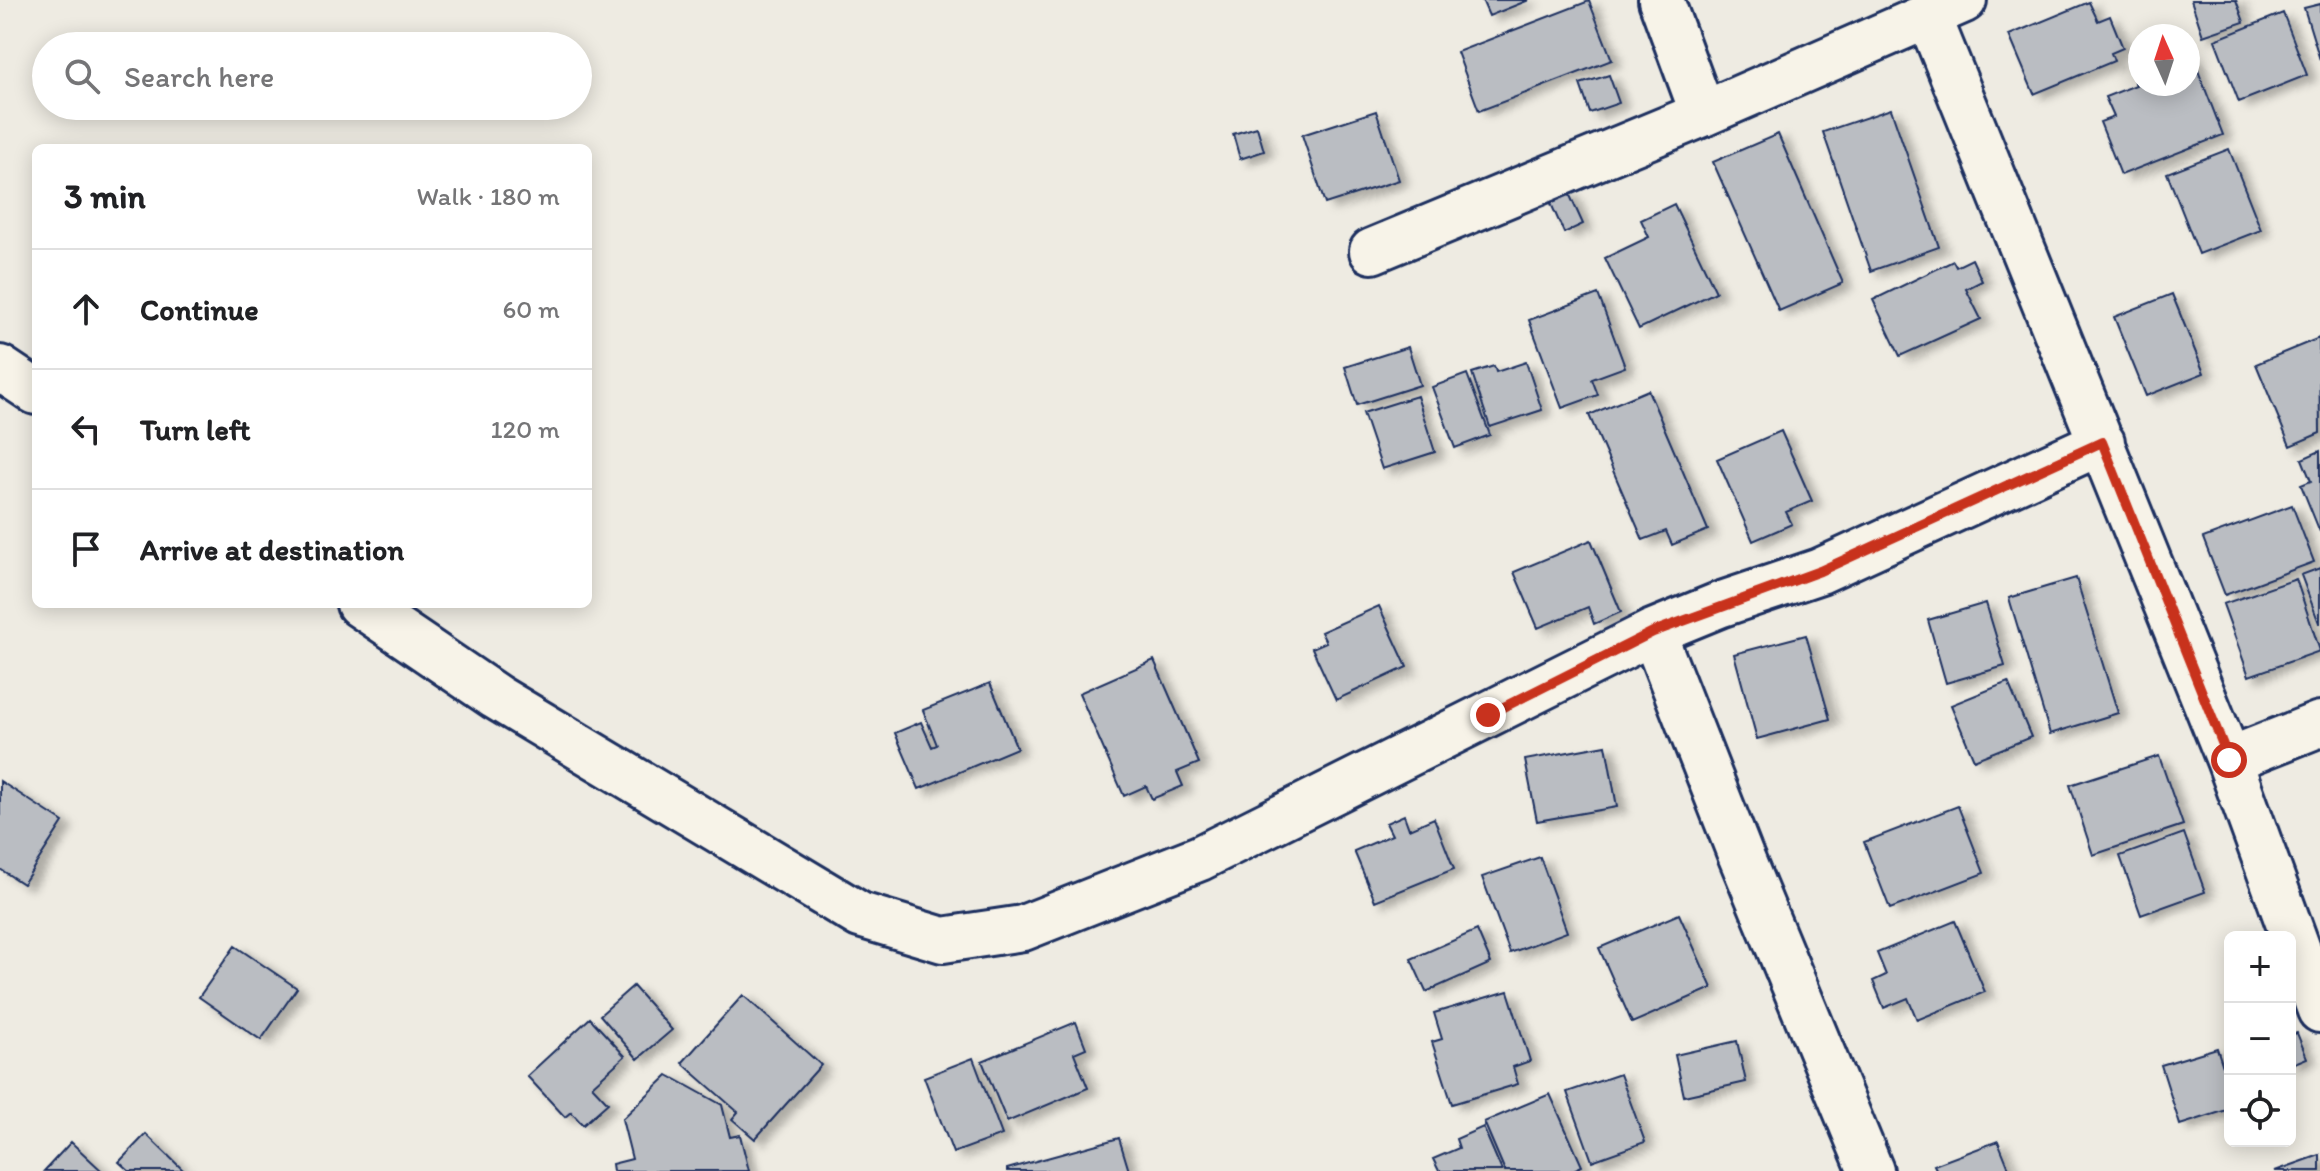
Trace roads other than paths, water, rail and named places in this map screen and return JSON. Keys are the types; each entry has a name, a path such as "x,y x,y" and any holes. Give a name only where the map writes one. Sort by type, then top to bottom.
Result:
{"street":[{"path":"1661,0 1703,114"},
{"path":"1372,251 1947,9 2102,442 2229,760 2320,1010"},
{"path":"0,368 32,389"},
{"path":"365,608 496,697 860,915 943,940 1023,928 1200,858 1653,632 1820,571 2102,442"},
{"path":"1653,632 1871,1171"},
{"path":"2229,760 2320,724"}]}
